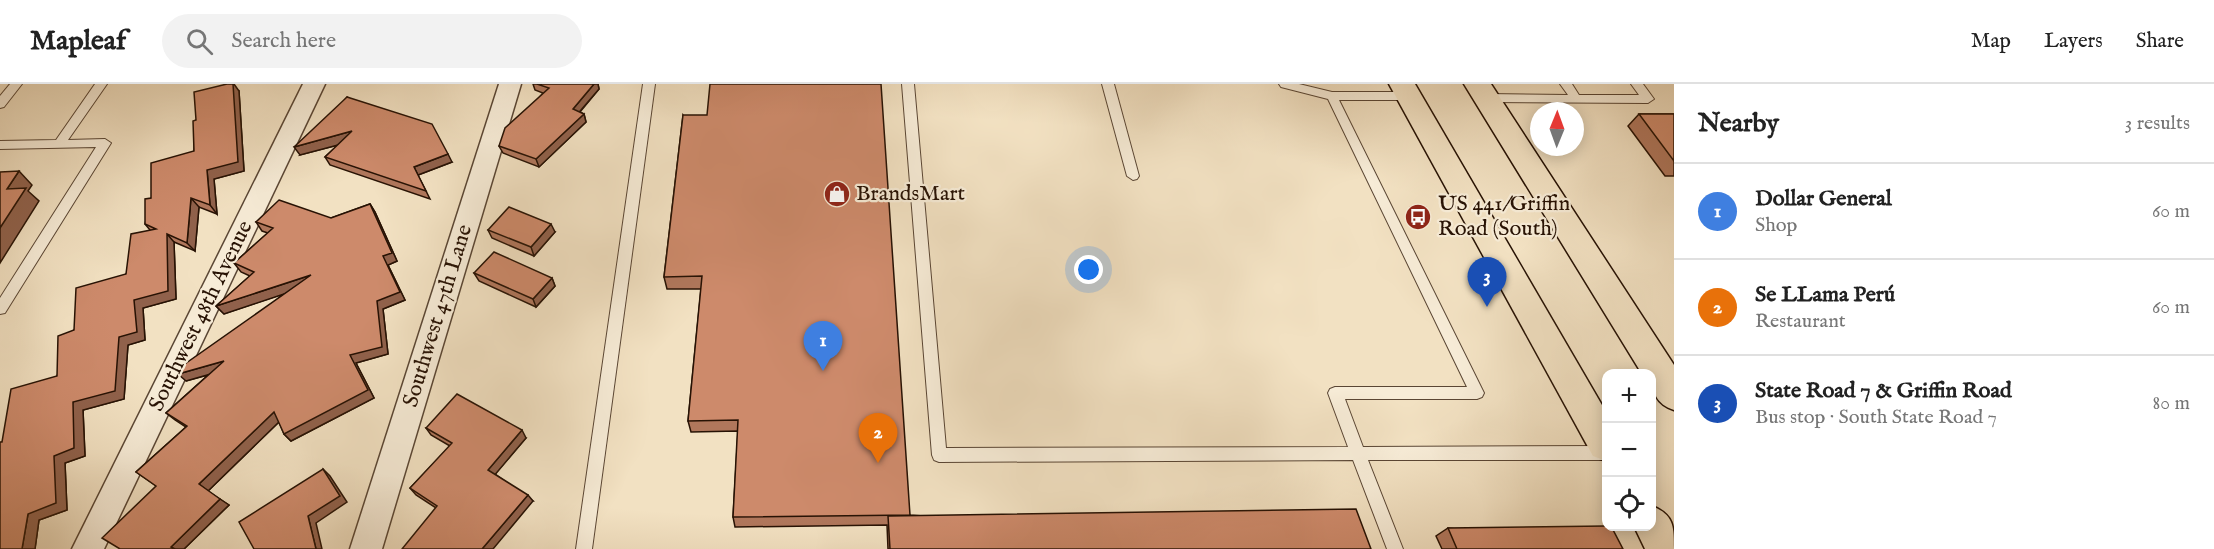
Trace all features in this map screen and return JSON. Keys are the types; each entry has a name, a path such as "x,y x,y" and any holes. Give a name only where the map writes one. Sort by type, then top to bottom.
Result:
{"main road":[{"path":"1406,90 1602,438"},
{"path":"1481,91 1674,395"},
{"path":"1656,531 1666,549"}],"street":[{"name":"Southwest 48th Avenue","path":"88,549 314,84"},
{"name":"Southwest 47th Lane","path":"366,549 510,84"}],"lane":[{"path":"59,144 101,84"},
{"path":"584,549 649,84"},
{"path":"908,84 939,455 1602,453"},
{"path":"1108,84 1133,176"},
{"path":"1285,84 1332,96 1406,90"},
{"path":"1566,84 1576,99"},
{"path":"1481,91 1576,99 1648,99 1636,84"},
{"path":"0,104 8,90"},
{"path":"1332,96 1477,393 1335,393 1395,549"},
{"path":"0,145 105,143 0,309"}],"building":[{"path":"233,84 238,162 207,170 210,205 191,198 187,243 167,234 168,291 134,300 137,332 119,337 115,391 73,402 74,448 54,456 56,503 28,514 22,549 0,549 0,442 2,442 11,389 57,376 58,336 74,330 76,288 126,274 131,234 156,229 145,224 145,199 151,198 151,163 194,151 193,121 196,120 194,92"},
{"path":"537,84 594,84 573,109 584,114 536,159 499,146 505,128 549,88"},
{"path":"710,84 881,84 910,515 733,517 738,420 688,421 702,276 664,277 683,115 707,115"},
{"path":"347,97 432,124 448,154 414,167 426,191 325,157 352,131 294,147"},
{"path":"1639,114 1674,114 1674,161"},
{"path":"19,171 7,189 26,188 0,228 0,172"},
{"path":"279,200 331,218 370,204 392,253 383,256 400,292 377,301 382,347 350,355 368,390 284,434 274,412 199,484 220,499 171,547 175,549 120,549 102,538 156,486 136,472 187,426 166,413 224,361 178,374 182,366 311,275 216,306 254,272 234,263 273,228 256,222"},
{"path":"509,207 551,224 531,247 488,230"},
{"path":"494,252 552,278 533,299 474,273"},
{"path":"457,394 522,430 488,470 528,495 482,549 402,549 437,506 410,488 452,443 426,428"},
{"path":"323,469 340,496 308,516 316,549 254,549 239,522"},
{"path":"1356,509 1371,549 890,549 888,516"},
{"path":"1602,526 1602,531 1614,531 1623,549 1457,549 1448,528"}],"place":[{"name":"BrandsMart","path":"837,194"},
{"name":"US 441/Griffin Road (South)","path":"1418,217"},
{"name":"State Road 7 & Griffin Road","path":"1487,307"},
{"name":"Dollar General","path":"823,371"},
{"name":"Se LLama Perú","path":"878,463"}]}
